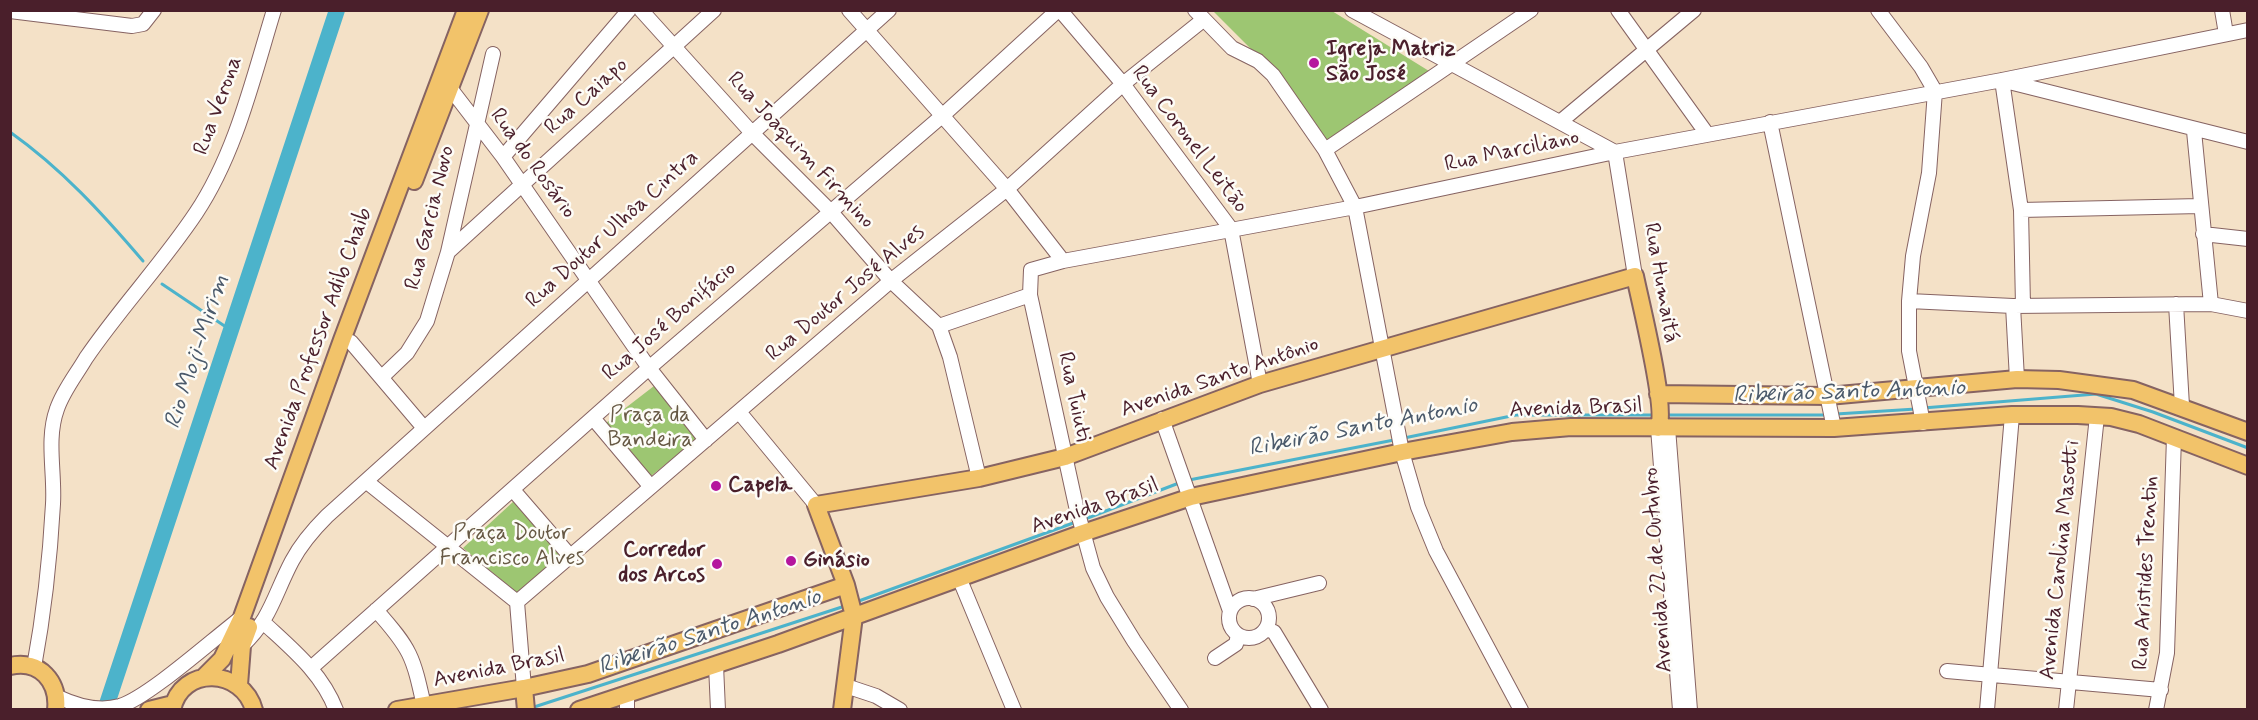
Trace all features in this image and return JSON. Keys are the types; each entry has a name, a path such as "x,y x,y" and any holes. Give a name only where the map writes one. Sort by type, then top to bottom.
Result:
{"main road":[{"name":"Avenida Professor Adib Chaib","path":"172,707 185,686 204,677 222,659 242,617 342,340 466,10"},
{"name":"Avenida Professor Adib Chaib","path":"239,685 242,646 351,342 480,10"},
{"name":"Avenida Santo Antônio","path":"816,505 979,478 1065,457 1260,384 1635,276"},
{"name":"Rua Humaitá","path":"1635,276 1661,416"},
{"name":"Avenida Brasil","path":"1661,416 1831,413 1917,393 2017,379 2102,384 2133,390 2182,406 2247,432"},
{"name":"Avenida Brasil","path":"397,710 525,698 588,674 850,600 960,580 1082,529 1189,492 1400,442 1571,427 1661,416 1831,413 1922,418 2012,415 2097,416 2123,420 2174,437 2247,466"},
{"path":"816,505 850,600 846,686 842,710"},
{"name":"Avenida Brasil","path":"579,710 627,703 716,665 850,600"},
{"path":"10,666 25,664 47,675 54,685 61,705"},
{"path":"204,677 228,679 239,685 249,697 254,710"},
{"path":"149,710 172,707"}],"street":[{"path":"10,11 132,26 143,24 154,10"},
{"name":"Rua Verona","path":"34,667 48,574 53,503 53,428 56,410 67,387 108,327 196,213 219,172 238,125 274,10"},
{"path":"503,157 629,10"},
{"name":"Rua Joaquim Firmino","path":"641,10 752,133 831,212 891,281 939,326"},
{"name":"Rua Caiapo","path":"448,252 714,10"},
{"path":"849,10 1007,189 1063,261"},
{"name":"Rua Doutor Ulhôa Cintra","path":"242,646 264,622 292,561 308,536 424,428 888,10"},
{"name":"Rua Coronel Leitão","path":"1059,10 1123,84 1231,229 1260,384"},
{"name":"Rua José Bonifácio","path":"311,668 649,368 942,116 1059,10"},
{"path":"1352,10 1615,152"},
{"path":"1324,150 1531,10"},
{"path":"1618,10 1707,134"},
{"path":"1560,123 1646,48 1694,10"},
{"path":"1878,10 1921,67 1935,91 1929,173 1913,256 1909,301 1909,351 1922,418"},
{"path":"2222,10 2226,34"},
{"path":"1199,15 1232,48 1258,62 1273,75 1324,150 1355,207 1400,442 1419,507 1436,551 1521,710"},
{"name":"Rua Doutor José Alves","path":"517,602 740,413 891,281 1007,189 1199,15"},
{"name":"Rua Marciliano","path":"1032,270 1063,261 1355,207 1615,152 2002,80 2247,30"},
{"name":"Rua Garcia Novo","path":"382,377 418,339 448,252 493,54"},
{"path":"2017,379 2021,210 2002,80 2194,131 2247,142"},
{"name":"Rua do Rosário","path":"450,88 503,157 649,368 706,440"},
{"path":"1770,122 1831,413"},
{"path":"2194,131 2211,304"},
{"name":"Rua Humaitá","path":"1615,152 1635,276"},
{"path":"2021,210 2200,206"},
{"path":"2204,234 2247,239"},
{"name":"Rua Tuiuti","path":"1032,270 1029,295 1076,506 1093,568 1107,597 1181,710"},
{"path":"979,478 950,357 939,326 1029,295"},
{"path":"1909,301 2018,306 2211,304 2247,311"},
{"path":"2176,304 2182,406"},
{"path":"351,342 424,428"},
{"path":"740,413 816,505"},
{"path":"1987,710 2012,415"},
{"name":"Avenida 22 de Outubro","path":"1661,416 1680,710"},
{"name":"Avenida 22 de Outubro","path":"1661,416 1690,710"},
{"name":"Avenida Carolina Masotti","path":"2066,710 2097,416"},
{"path":"593,418 651,487"},
{"path":"1162,419 1230,610 1230,624 1238,635 1250,638 1266,629 1274,632 1321,710"},
{"name":"Rua Aristides Trentin","path":"2156,710 2167,653 2171,588 2174,437"},
{"path":"367,482 450,546 517,602 525,698"},
{"path":"513,490 571,557"},
{"path":"960,580 1014,710"},
{"path":"1230,610 1239,601 1318,584"},
{"path":"1253,599 1259,601 1267,610 1266,629"},
{"path":"376,610 409,649 414,660 424,706"},
{"path":"61,705 97,708 121,706 148,689 242,617"},
{"path":"264,622 311,668 330,694 336,710"},
{"path":"1215,658 1236,644 1238,635"},
{"path":"716,665 718,710"},
{"path":"1947,671 2068,684 2161,690"},
{"path":"846,686 876,696 900,710"}],"green space":[{"path":"1213,11 1332,11 1429,71 1326,141 1263,61"},
{"name":"Praça da Bandeira","path":"654,386 697,439 651,476 606,423"},
{"name":"Praça Doutor Francisco Alves","path":"514,501 561,555 517,593 463,548"}],"waterway":[{"name":"Rio Moji-Mirim","path":"105,710 337,10"},
{"path":"10,132 81,192 143,261"},
{"path":"162,284 229,329"},
{"name":"Ribeirão Santo Antonio","path":"1923,408 2096,394 2153,412 2248,448"},
{"name":"Ribeirão Santo Antonio","path":"1836,414 1916,409"},
{"name":"Ribeirão Santo Antonio","path":"1404,438 1516,415 1656,415"},
{"name":"Ribeirão Santo Antonio","path":"1665,415 1827,415"},
{"name":"Ribeirão Santo Antonio","path":"1189,480 1394,440"},
{"name":"Ribeirão Santo Antonio","path":"1085,519 1179,483"},
{"name":"Ribeirão Santo Antonio","path":"856,602 1076,522"},
{"name":"Ribeirão Santo Antonio","path":"531,708 845,606"}],"place":[{"name":"Igreja Matriz São José","path":"1314,63"},
{"name":"Capela","path":"716,486"},
{"name":"Ginásio","path":"791,561"},
{"name":"Corredor dos Arcos","path":"717,564"}]}
